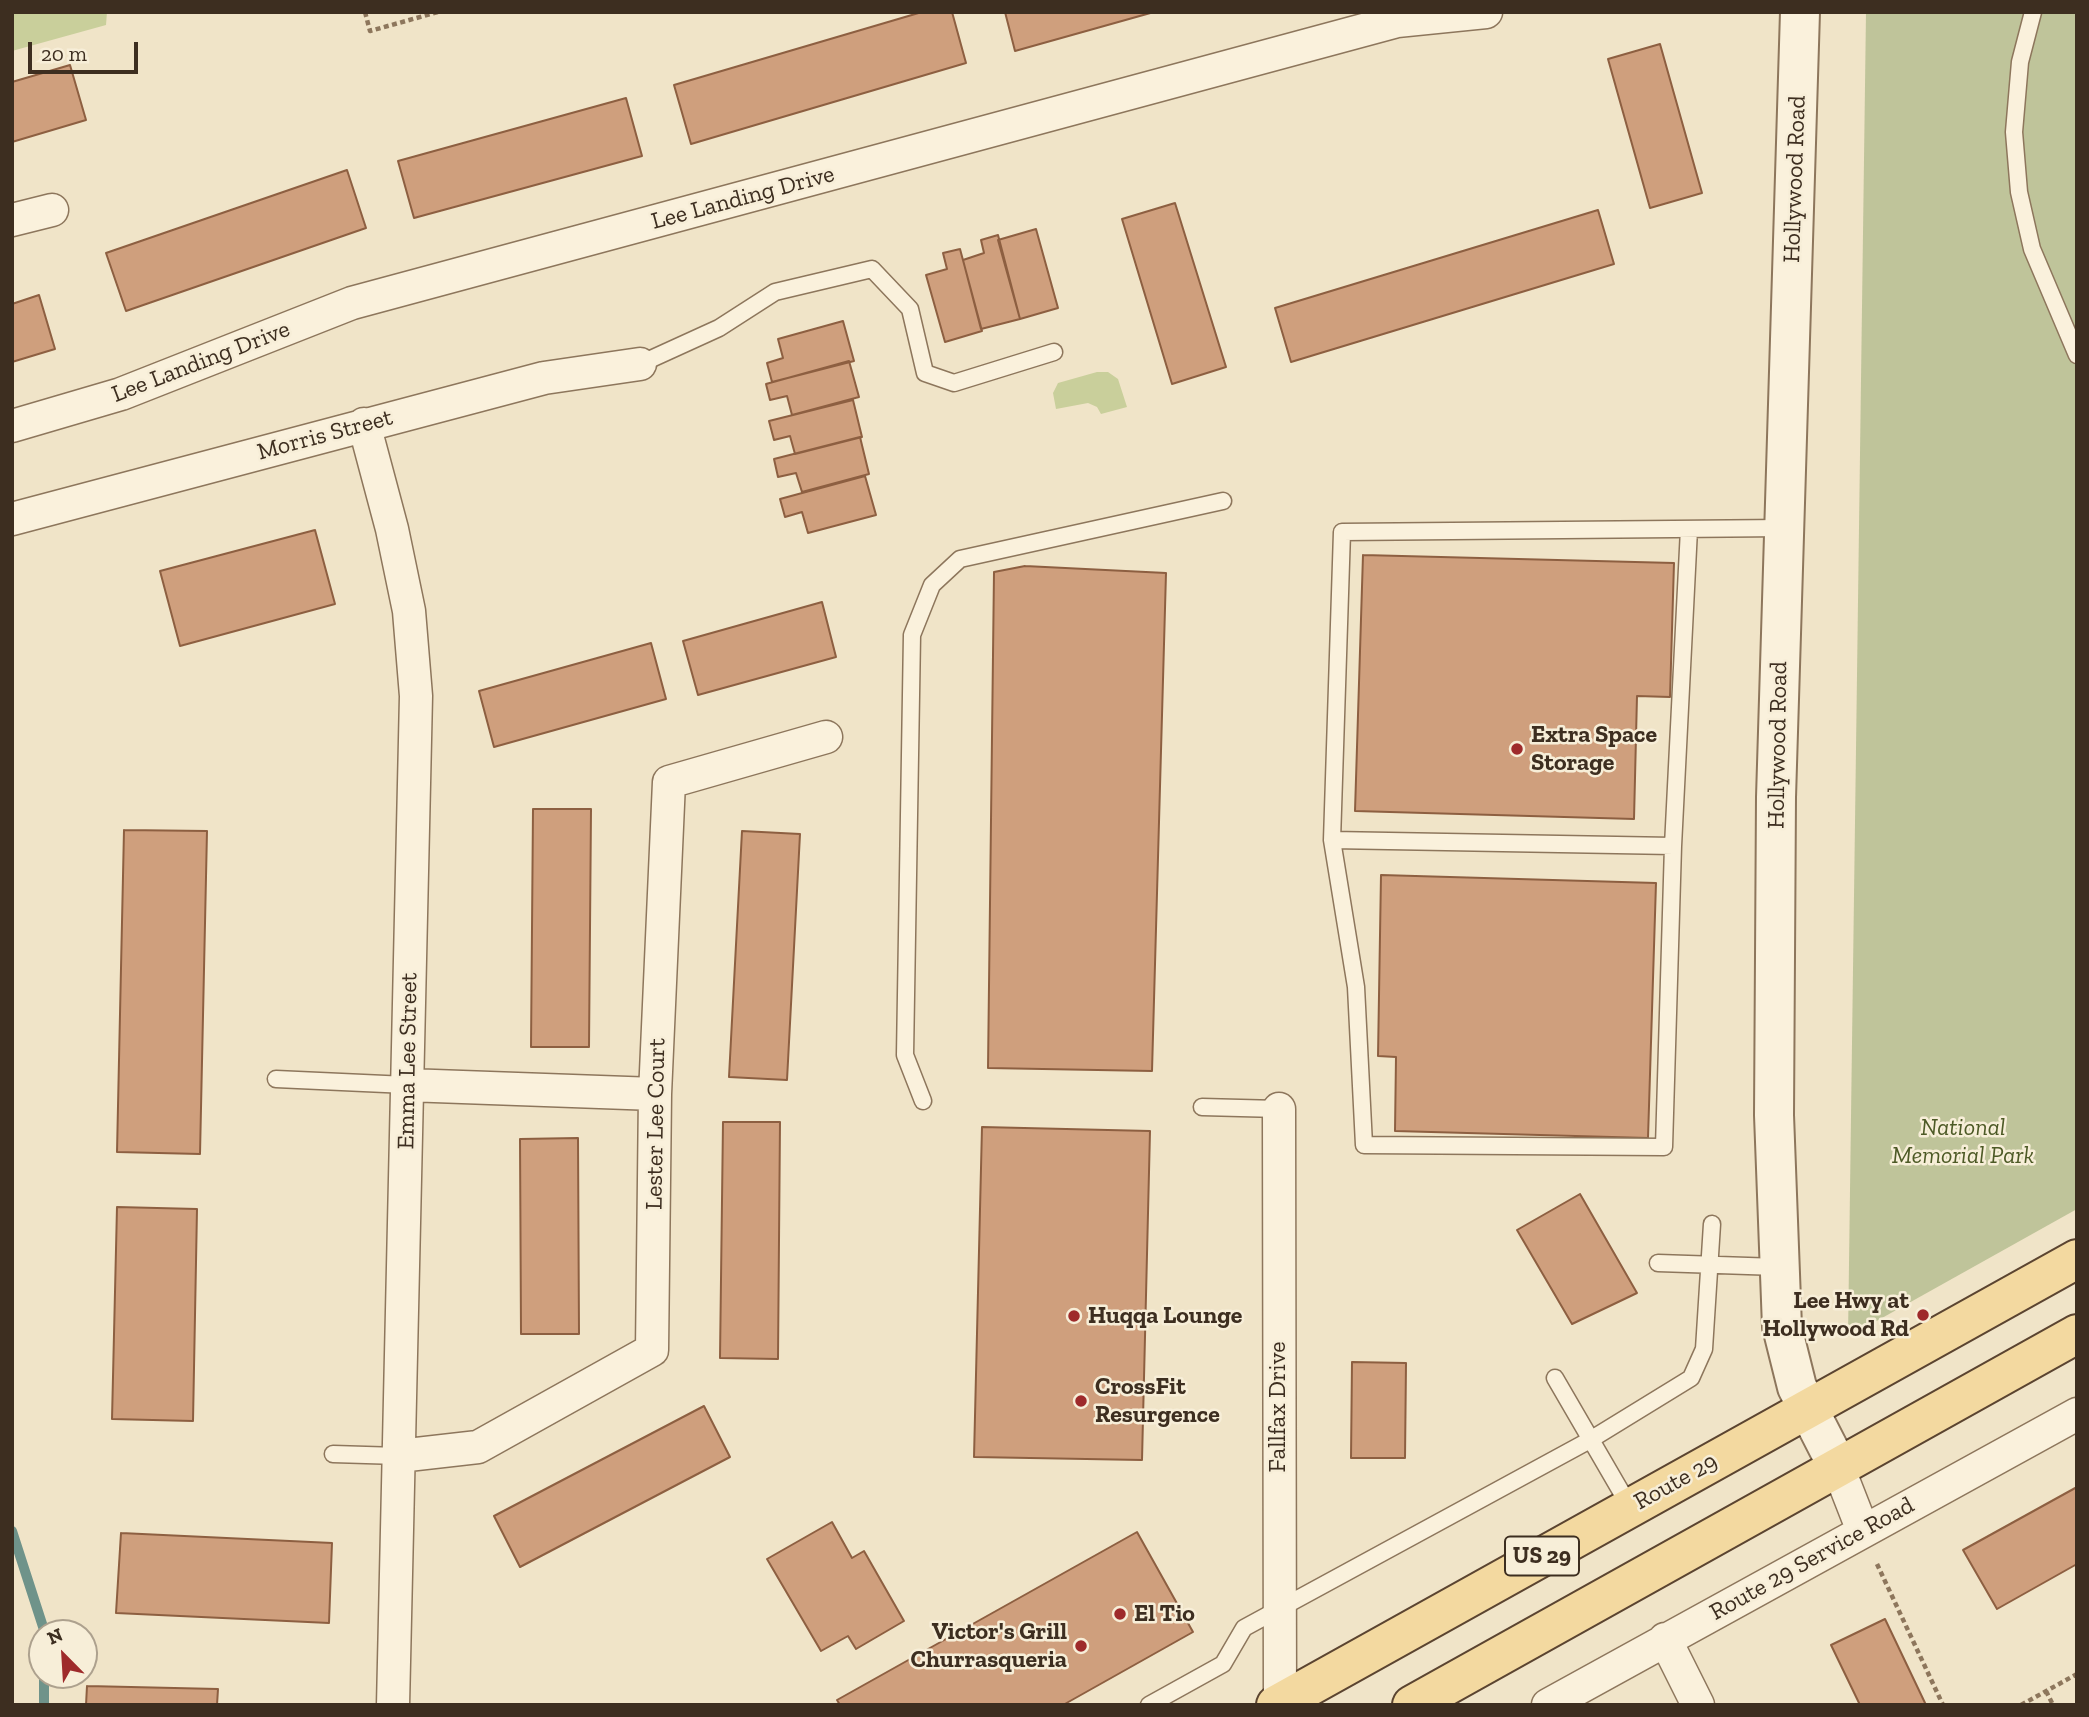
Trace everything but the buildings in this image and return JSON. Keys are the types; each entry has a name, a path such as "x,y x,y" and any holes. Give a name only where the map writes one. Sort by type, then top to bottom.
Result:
{"main road":[{"name":"Route 29","path":"1278,1704 2077,1259"},
{"name":"US 29","path":"1412,1705 2077,1334"}],"street":[{"name":"Lee Landing Drive","path":"12,426 121,394 352,303 1397,22 1486,12"},
{"name":"Hollywood Road","path":"1800,12 1776,811 1774,1115 1778,1267 1783,1326 1797,1387 1838,1467"},
{"path":"12,220 52,210"},
{"name":"Morris Street","path":"12,519 544,378 640,364"},
{"name":"Emma Lee Street","path":"364,424 392,529 409,611 416,696 393,1705"},
{"name":"Lester Lee Court","path":"399,1456 478,1447 652,1350 655,1094 669,782 826,737"},
{"path":"407,1085 655,1094"},
{"name":"Fallfax Drive","path":"1278,1704 1279,1109"},
{"name":"Route 29 Service Road","path":"1548,1705 2077,1414"},
{"path":"1838,1467 1863,1531"},
{"path":"1665,1639 1698,1705"}],"lane":[{"path":"2033,12 2020,62 2014,132 2019,192 2036,259 2077,355"},
{"path":"640,364 719,328 775,292 872,269 910,309 925,373 954,383 1054,352"},
{"path":"923,1101 905,1055 912,635 932,585 960,559 1223,501"},
{"path":"1689,529 1672,846 1664,1147 1364,1145 1356,987 1332,839 1342,532 1784,528"},
{"path":"1332,839 1672,846"},
{"path":"276,1079 407,1085"},
{"path":"1202,1107 1279,1109"},
{"path":"1149,1705 1223,1664 1244,1628 1590,1440 1691,1378 1704,1349 1712,1224"},
{"path":"1658,1263 1778,1267"},
{"path":"1555,1378 1630,1507"},
{"path":"332,1454 399,1456"}],"path":[{"path":"365,12 370,31 438,12"},
{"path":"1863,1531 1943,1705"},
{"path":"2021,1705 2077,1674"},
{"path":"2046,1691 2053,1705"}],"green space":[{"path":"12,12 107,12 106,25 12,51"},
{"name":"National Memorial Park","path":"1866,12 2077,12 2077,1209 1848,1337"},
{"path":"1097,372 1108,372 1118,379 1127,407 1101,414 1097,407 1088,403 1056,409 1053,393 1058,383"}],"waterway":[{"path":"12,1531 40,1619"},
{"path":"44,1689 44,1705"}],"place":[{"name":"Extra Space Storage","path":"1517,749"},
{"name":"Lee Hwy at Hollywood Rd","path":"1923,1315"},
{"name":"Huqqa Lounge","path":"1074,1316"},
{"name":"CrossFit Resurgence","path":"1081,1401"},
{"name":"El Tio","path":"1120,1614"},
{"name":"Victor's Grill Churrasqueria","path":"1081,1646"}]}
